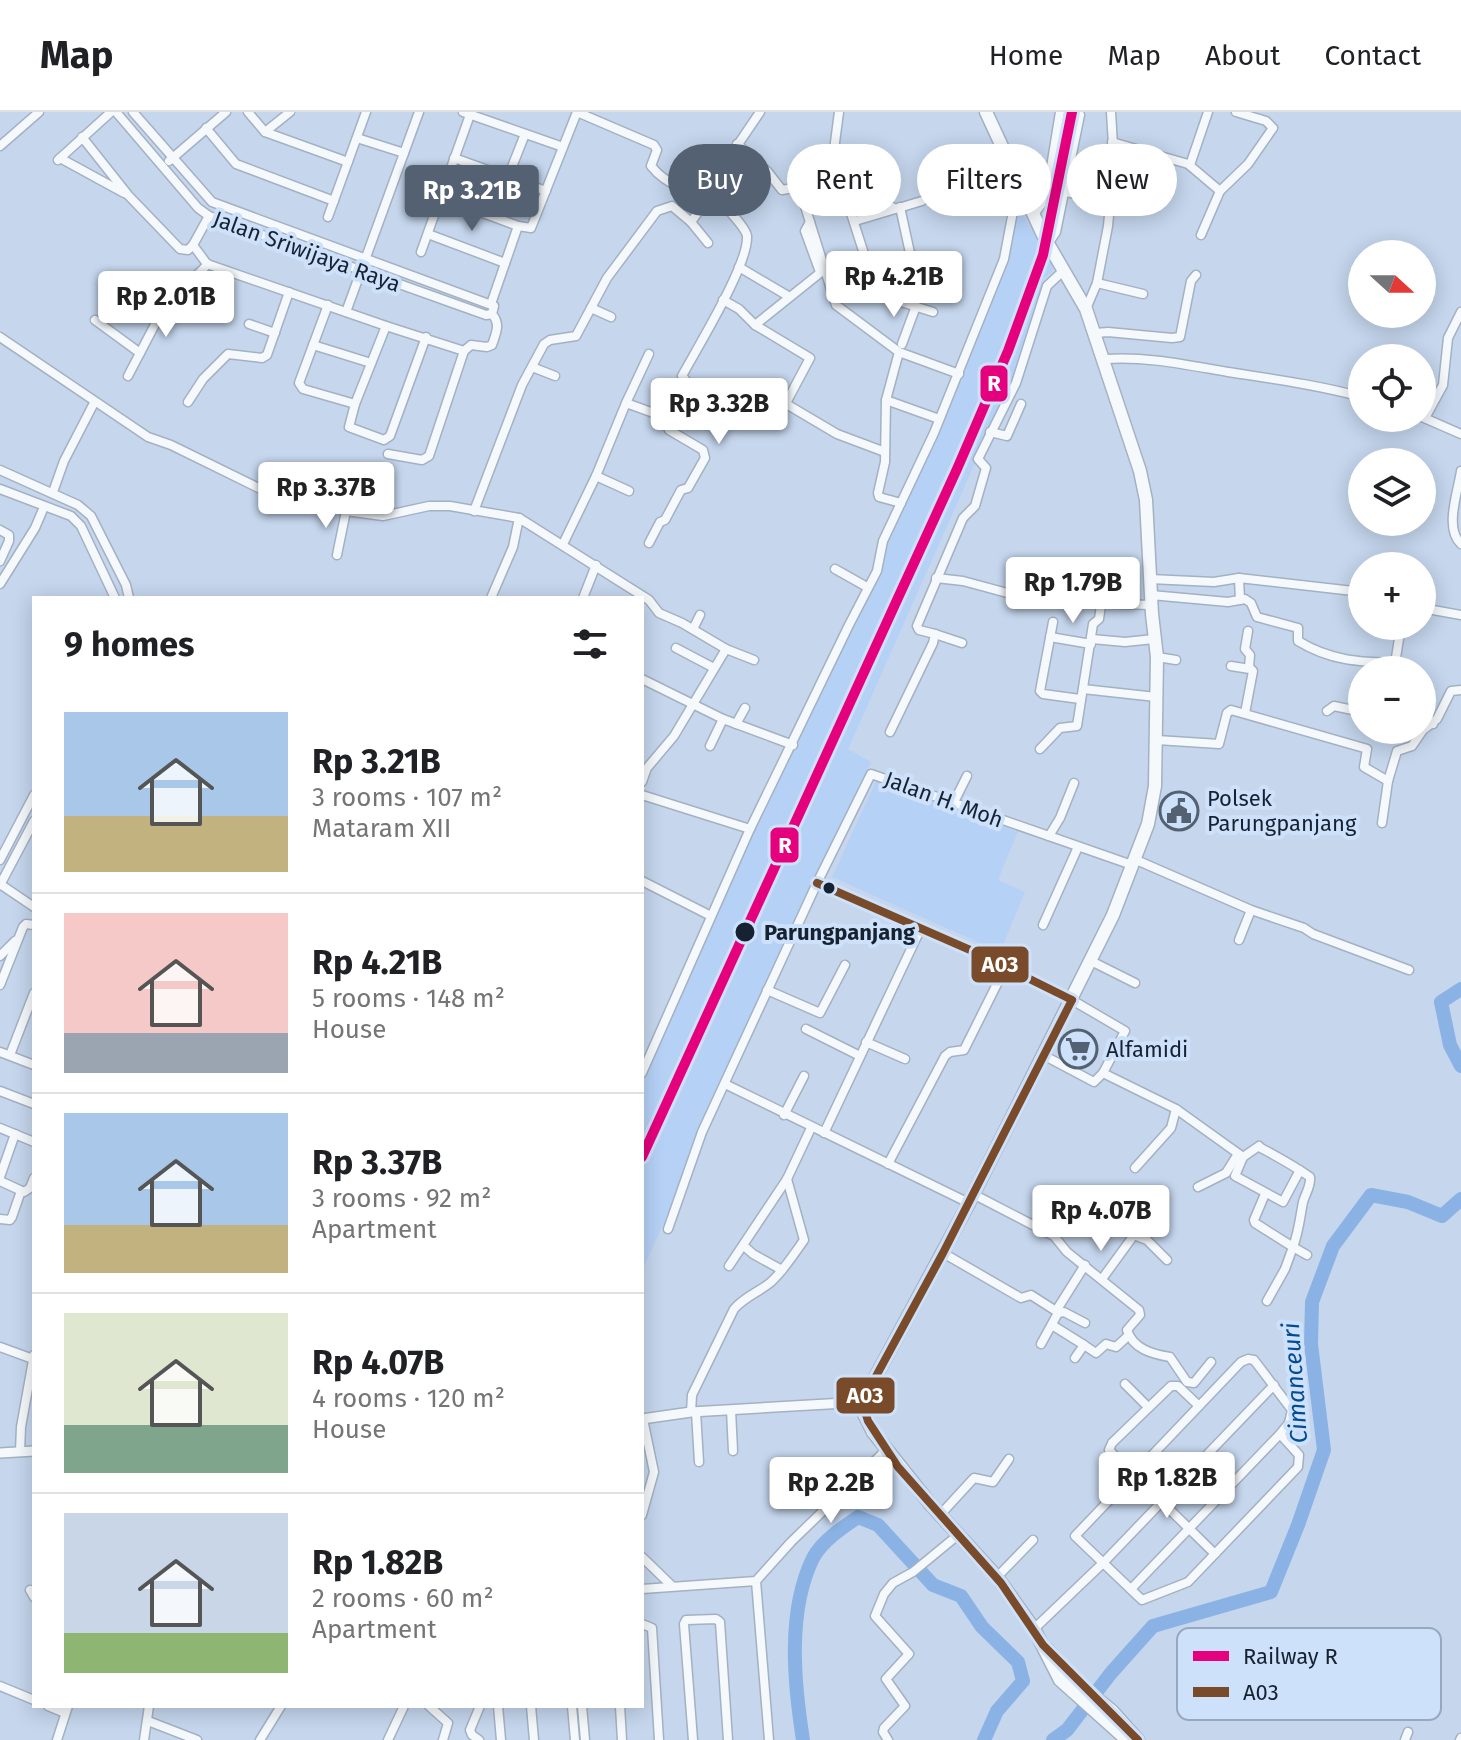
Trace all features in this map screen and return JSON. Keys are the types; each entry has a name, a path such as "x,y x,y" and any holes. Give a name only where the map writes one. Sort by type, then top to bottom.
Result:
{"main road":[{"path":"986,112 1000,144"},
{"path":"1035,216 1096,333 1140,471 1146,500 1157,657 1157,740 1151,814 1113,915 1072,1000 943,1253 862,1402 869,1425 886,1450 997,1577 1071,1684 1138,1740"},
{"path":"1108,1715 1127,1740"}],"street":[{"path":"0,146 39,112"},
{"path":"113,112 58,159 128,195"},
{"name":"Jalan Sriwijaya Raya","path":"113,112 198,208 209,216 486,315 492,308 212,202 133,112"},
{"path":"163,166 226,112"},
{"path":"248,112 265,132 348,162"},
{"path":"265,132 290,112"},
{"path":"328,217 366,112"},
{"path":"346,312 419,112"},
{"path":"440,197 527,229 533,226 577,112 654,145 657,150 651,166 668,181"},
{"path":"737,144 760,112"},
{"path":"835,144 839,112"},
{"path":"1051,167 1060,112"},
{"path":"1111,112 1112,142 1190,165 1220,191"},
{"path":"1190,165 1208,112"},
{"path":"1201,235 1220,191 1248,164 1273,128 1266,121 1236,112"},
{"path":"421,252 468,113 563,147"},
{"path":"1047,242 1055,235 1080,115"},
{"path":"206,128 236,164 334,201"},
{"path":"508,177 525,134"},
{"path":"82,137 128,195 180,249 188,250 193,245 209,216"},
{"path":"357,138 404,153"},
{"path":"454,158 546,191"},
{"path":"771,176 782,190 787,189"},
{"path":"474,511 500,441 532,367 547,342 576,336 607,278 657,211 672,206 691,222 708,243"},
{"path":"691,222 696,216"},
{"path":"649,543 681,490 688,488 705,458 703,450 669,430 690,387 682,376 739,267 747,233 732,216"},
{"path":"808,216 822,271 836,305 900,348 959,374"},
{"path":"853,216 876,291 882,296 933,312"},
{"path":"855,221 870,216"},
{"path":"900,216 912,257 924,265 886,400 885,452 878,496 901,503"},
{"path":"646,1051 879,566 881,547 959,374 1004,259 1012,216"},
{"path":"1086,309 1097,283 1108,216"},
{"path":"388,454 422,460 429,456 464,351 471,345 492,345 498,326 492,308 518,226"},
{"path":"428,234 505,263"},
{"path":"193,245 208,264 464,351"},
{"path":"128,376 174,288 183,289 208,264"},
{"path":"739,267 788,296"},
{"path":"755,325 822,271"},
{"path":"962,643 919,630 917,626 963,518 975,506 986,468 978,459 1016,383 1047,286 1063,271"},
{"path":"1096,333 1180,337 1191,281 1196,275"},
{"path":"1097,283 1143,294"},
{"path":"188,402 203,379 228,354 265,357 289,292"},
{"path":"127,298 159,319"},
{"path":"723,300 739,309 755,325 810,358 787,401 788,405 837,434 885,452"},
{"path":"328,305 299,383 301,387 355,404"},
{"path":"591,308 611,317"},
{"path":"1436,396 1446,372 1446,344 1461,312"},
{"path":"95,320 140,353"},
{"path":"249,324 275,333"},
{"path":"386,326 349,427 384,440 390,436 426,337"},
{"path":"0,337 148,437 171,445 281,499 308,494 346,511 383,516 429,506 450,506 519,518 643,596"},
{"path":"313,345 371,363"},
{"path":"563,544 649,354"},
{"path":"1105,359 1135,358 1189,365 1348,393"},
{"path":"532,367 555,376"},
{"path":"886,400 939,419"},
{"path":"53,492 64,461 94,403"},
{"path":"626,403 673,420"},
{"path":"990,432 1007,436 1021,404"},
{"path":"1436,423 1461,434"},
{"path":"0,470 53,492 91,516 129,596"},
{"path":"1461,471 1453,526 1456,539 1461,544"},
{"path":"596,476 629,491"},
{"path":"0,489 71,516 81,526 114,596"},
{"path":"0,584 35,528 44,507"},
{"path":"337,555 346,511"},
{"path":"492,596 513,547 519,518"},
{"path":"0,530 9,535 0,561"},
{"path":"584,596 596,565"},
{"path":"835,569 867,587"},
{"path":"936,578 963,581 1026,598 1101,605 1151,600 1240,600 1251,603 1257,617 1298,628 1298,641 1348,661"},
{"path":"1239,578 1240,600"},
{"path":"1150,579 1214,582 1239,578 1348,590"},
{"path":"644,597 655,610 726,649 754,660"},
{"path":"1040,749 1060,728 1077,726 1093,624 1099,619 1101,605"},
{"path":"1436,611 1461,615"},
{"path":"693,629 700,615"},
{"path":"1053,622 1040,691 1080,699"},
{"path":"1245,713 1253,671 1250,669 1250,655 1245,649 1248,631"},
{"path":"890,732 928,657 935,634"},
{"path":"1050,637 1125,642 1154,639"},
{"path":"676,648 714,668"},
{"path":"644,776 647,768 674,736 726,649"},
{"path":"1157,657 1176,660"},
{"path":"1231,666 1250,669"},
{"path":"644,680 723,719 793,745"},
{"path":"1083,689 1156,697"},
{"path":"1436,720 1451,691 1461,690"},
{"path":"1327,711 1334,706 1348,709"},
{"path":"736,724 745,708"},
{"path":"1157,740 1219,744 1228,711 1245,713 1367,749 1364,767 1388,781"},
{"path":"710,746 723,719"},
{"path":"1382,823 1388,781 1398,750 1413,744"},
{"name":"Jalan H. Moh","path":"817,883 871,774 1078,847 1133,862 1409,970"},
{"path":"954,802 967,776"},
{"path":"1049,836 1074,783"},
{"path":"644,796 750,829"},
{"path":"0,860 32,799"},
{"path":"32,825 0,885 32,906"},
{"path":"1043,925 1078,847"},
{"path":"644,882 711,916"},
{"path":"668,1229 702,1132 817,883 1006,966 1125,1031 1097,1082 1043,1055"},
{"path":"1239,940 1251,910"},
{"path":"0,985 18,938 26,924 32,925"},
{"path":"824,1133 921,928"},
{"path":"0,956 18,938"},
{"path":"1091,961 1135,983"},
{"path":"767,990 820,1013 845,965"},
{"path":"888,1164 945,1056 964,1050 1006,966"},
{"path":"10,1055 32,998"},
{"path":"806,1029 860,1056"},
{"path":"866,1042 905,1059"},
{"path":"0,1052 32,1064"},
{"path":"1103,1073 1176,1109 1240,1155"},
{"path":"784,1115 804,1076"},
{"path":"725,1084 888,1164 1054,1236 1067,1252 1139,1310 1140,1315 1127,1330 1128,1336 1148,1353 1170,1357 1189,1383 1194,1383 1211,1362"},
{"path":"0,1091 32,1103"},
{"path":"1135,1168 1171,1128 1176,1109"},
{"path":"0,1128 32,1141"},
{"path":"729,1266 787,1179 811,1128"},
{"path":"15,1134 0,1179 21,1191 30,1188 32,1183"},
{"path":"1198,1187 1226,1173 1240,1155 1259,1146 1311,1179 1304,1199 1300,1229 1285,1269 1267,1301"},
{"path":"1240,1155 1235,1177 1283,1202 1300,1170"},
{"path":"699,1462 692,1395 734,1309 782,1270 804,1237 787,1179"},
{"path":"0,1219 10,1220 21,1191"},
{"path":"1265,1194 1255,1223 1307,1255"},
{"path":"1102,1279 1134,1235 1147,1240 1167,1260"},
{"path":"744,1246 782,1270"},
{"path":"943,1253 1021,1298 1031,1295 1057,1312 1064,1312 1085,1323"},
{"path":"1041,1344 1085,1265"},
{"path":"1052,1325 1096,1353 1106,1344 1116,1347 1128,1336"},
{"path":"1075,1358 1084,1345"},
{"path":"0,1347 32,1356"},
{"path":"1131,1589 1289,1423 1292,1410 1274,1385 1254,1360 1241,1362 1075,1536 1142,1600 1188,1582 1298,1467 1299,1455 1280,1434"},
{"path":"20,1452 21,1427 32,1368"},
{"path":"1125,1384 1148,1407"},
{"path":"1034,1629 1103,1563 1274,1385"},
{"path":"1199,1406 1178,1386 1171,1386 1112,1443 1109,1450 1215,1554"},
{"path":"644,1419 694,1412 862,1402"},
{"path":"731,1410 733,1451"},
{"path":"644,1428 654,1472 644,1508"},
{"path":"644,1589 756,1581 791,1542 886,1450"},
{"path":"0,1453 32,1451"},
{"path":"940,1515 974,1478 993,1482 1009,1459"},
{"path":"888,1740 884,1728 905,1706 886,1679 909,1654 875,1616 884,1594 893,1583 913,1572 958,1535"},
{"path":"997,1577 1033,1540"},
{"path":"644,1559 672,1586"},
{"path":"756,1581 769,1740"},
{"path":"693,1740 684,1624 686,1620 716,1619 720,1622 728,1740"},
{"path":"644,1625 652,1628 659,1740"},
{"path":"0,1686 32,1699"},
{"path":"260,1740 280,1708"},
{"path":"388,1740 403,1708"},
{"path":"431,1708 448,1723 443,1740"},
{"path":"479,1708 470,1730 479,1740"},
{"path":"498,1708 501,1740"},
{"path":"531,1708 534,1740"},
{"path":"572,1708 575,1740"},
{"path":"582,1708 585,1740"},
{"path":"620,1708 622,1740"},
{"path":"57,1740 66,1710"},
{"path":"144,1740 150,1711 197,1740"}],"shaded area":[{"path":"1062,112 1079,112 1073,144 1067,144 1067,175 1052,272 1044,278 1023,355 848,749 871,762 644,1267 644,1074 751,829 879,566 880,551 1008,254 1014,216 1024,216 1038,240 1044,216 1051,216 1051,184"},
{"path":"877,779 1018,831 998,880 1025,892 1000,952 832,877"}],"waterway":[{"name":"Cimanceuri","path":"1461,989 1441,1002 1450,1045 1461,1066"},
{"name":"Cimanceuri","path":"1053,1740 1067,1730 1111,1673 1153,1626 1271,1592 1324,1450 1311,1344 1312,1302 1333,1246 1371,1195 1408,1202 1442,1216 1461,1199"},
{"name":"Cimanceuri","path":"803,1740 795,1671 799,1601 817,1552 833,1535 858,1517 878,1525 933,1585 961,1596 982,1627 1018,1662 1023,1681 997,1711 984,1740"}],"rail line":[{"name":"R","path":"644,1153 1008,351 1043,255 1072,112"}],"transit line":[{"name":"A03","path":"817,883 977,953 1072,1000"},
{"name":"A03","path":"1072,1000 943,1253 862,1402 868,1421 898,1467 1001,1583 1043,1645 1138,1740"}],"place":[{"name":"Polsek Parungpanjang","path":"1179,811"},
{"name":"Parungpanjang","path":"745,932"},
{"name":"Alfamidi","path":"1078,1049"}]}
